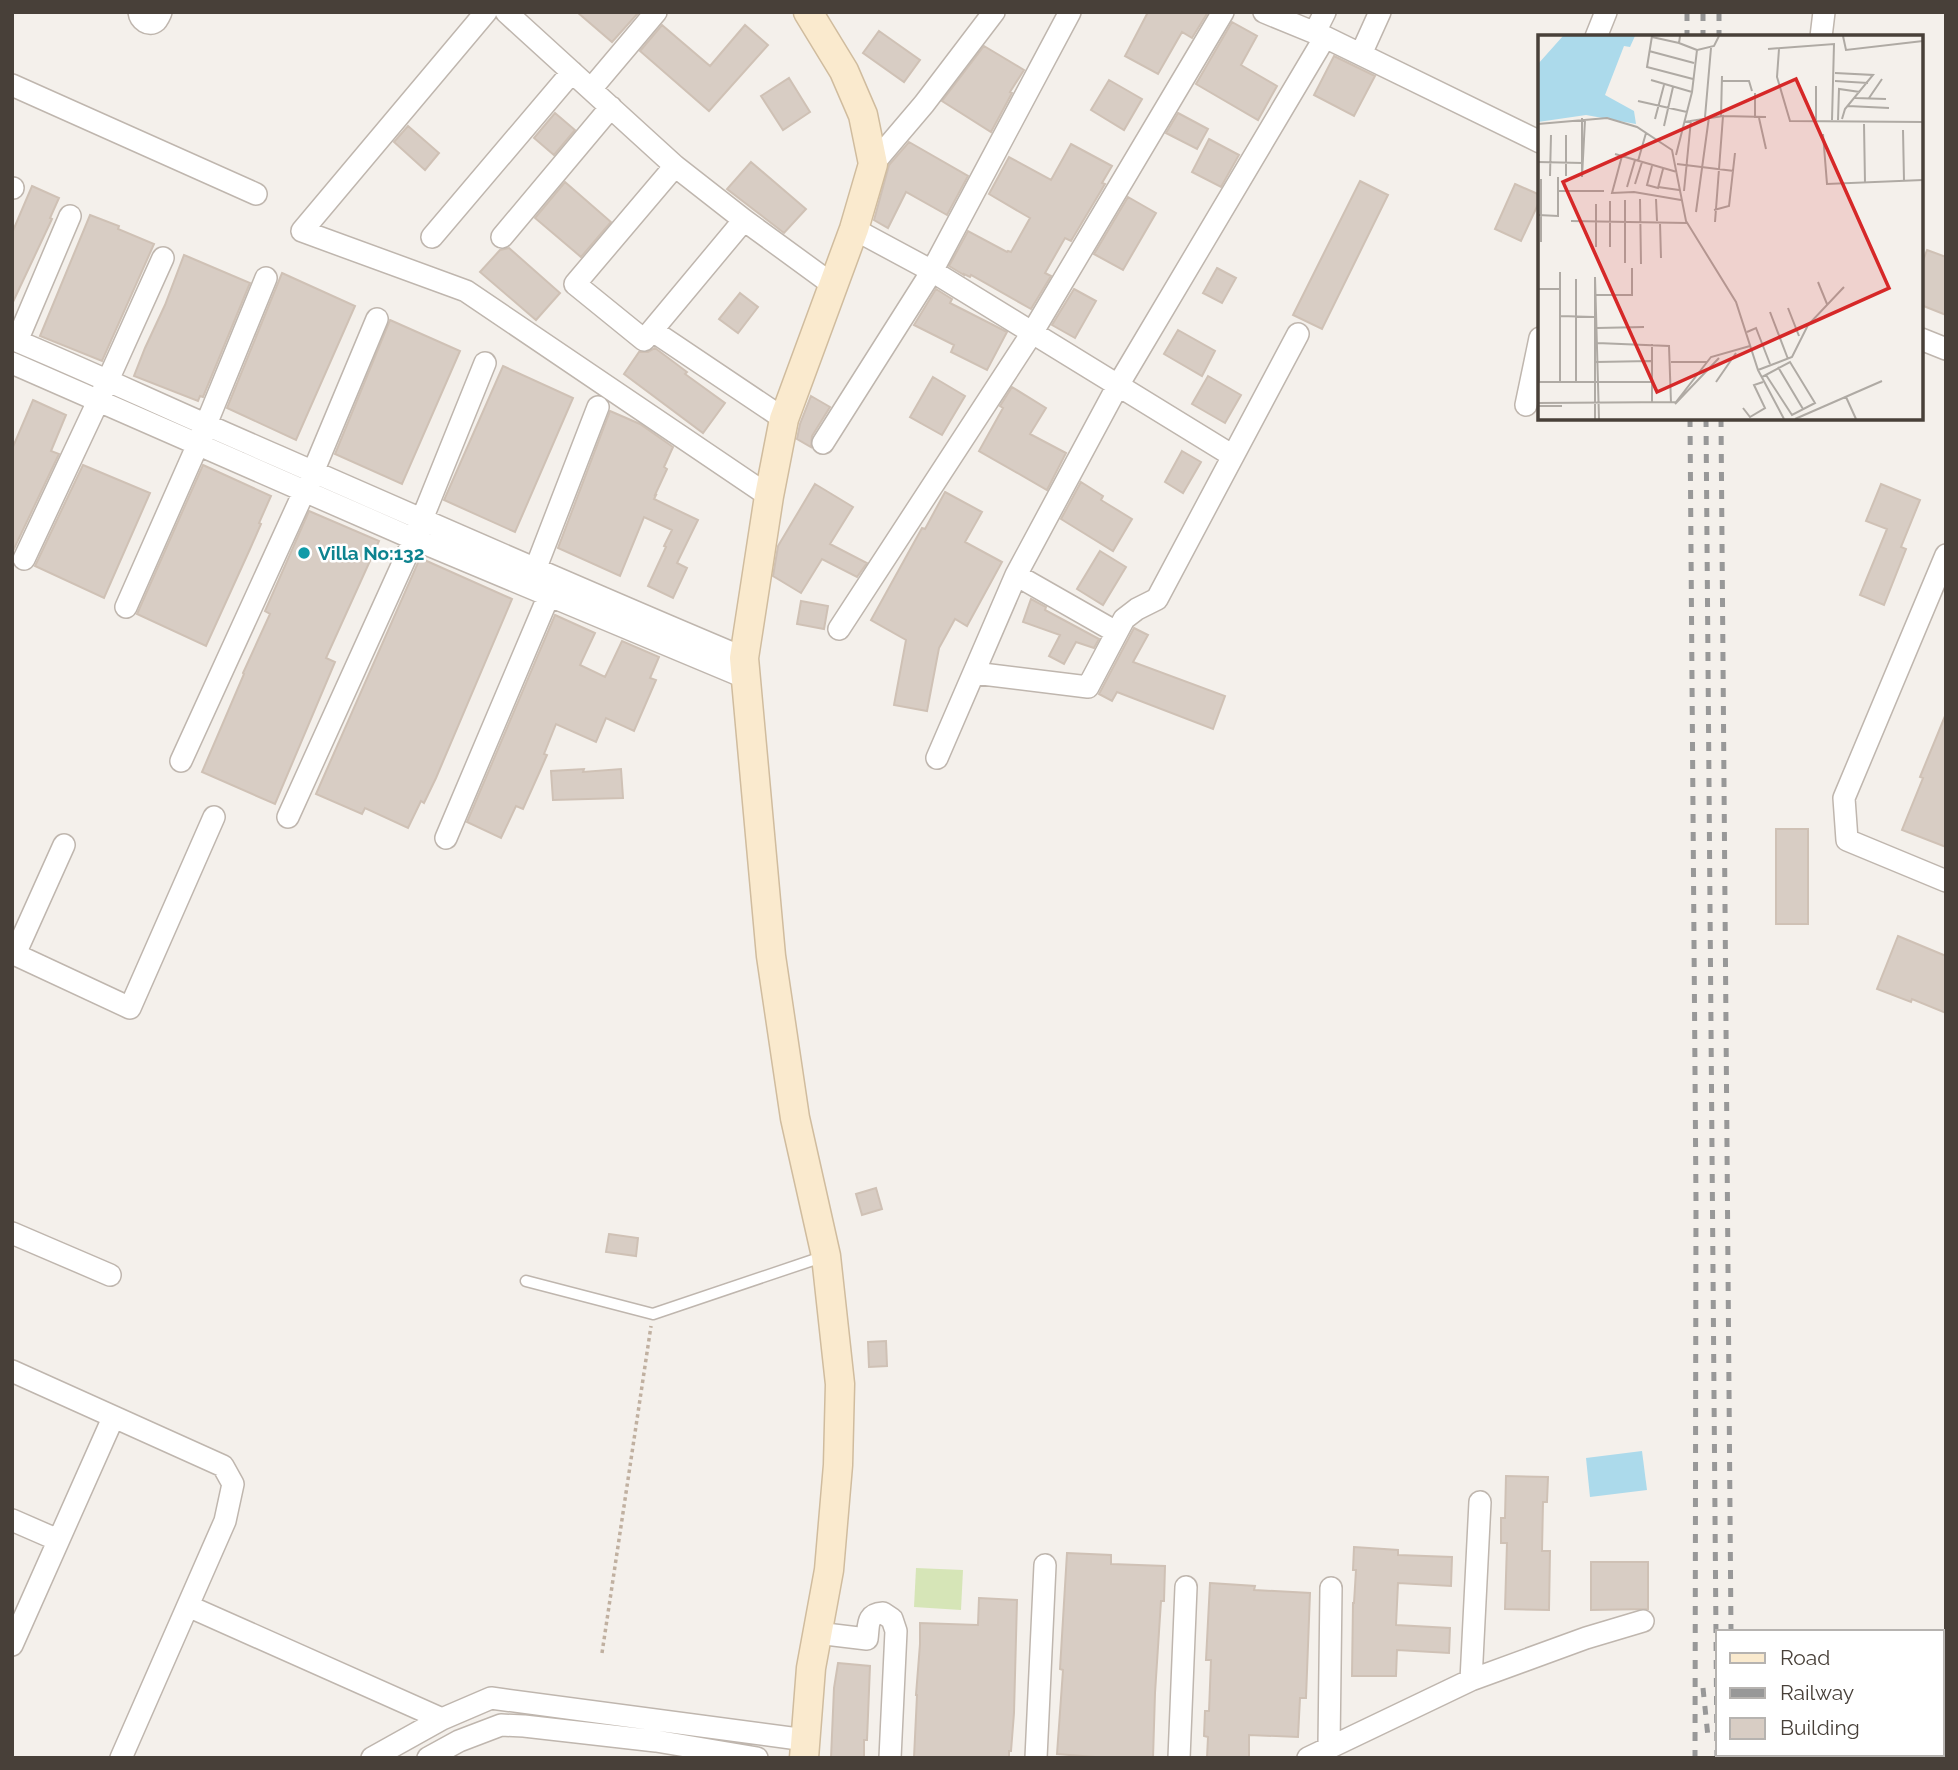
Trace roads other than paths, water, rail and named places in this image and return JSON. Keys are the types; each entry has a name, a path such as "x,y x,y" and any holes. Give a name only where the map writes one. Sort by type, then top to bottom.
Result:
{"main road":[{"path":"805,1749 811,1668 829,1570 839,1451 840,1384 826,1256 795,1118 771,956 744,668 769,496 784,419 854,229 873,164 863,115 844,71 808,12"}],"street":[{"path":"139,12 139,17 150,23 156,21 161,12"},
{"path":"486,12 302,231 466,291 769,496"},
{"path":"506,12 675,166 833,285"},
{"path":"591,89 656,12"},
{"path":"873,164 924,104 993,12"},
{"path":"823,443 932,271 1070,12"},
{"path":"839,629 1032,333 1223,12"},
{"path":"1264,12 1361,54 1538,141"},
{"path":"937,758 1016,575 1117,387 1320,35 1325,12"},
{"path":"1361,54 1380,12"},
{"path":"1597,35 1606,12"},
{"path":"1821,35 1824,12"},
{"path":"432,237 572,72"},
{"path":"12,85 256,194"},
{"path":"502,237 611,107"},
{"path":"675,166 575,284 644,340 744,220"},
{"path":"70,216 15,340 108,380 202,434"},
{"path":"854,229 932,271 1233,456"},
{"path":"24,559 163,258"},
{"path":"126,607 267,278"},
{"path":"181,761 309,482 377,319"},
{"path":"653,331 784,419"},
{"path":"974,673 1088,687 1124,619 1157,599 1298,334"},
{"path":"1923,340 1946,349"},
{"path":"1526,405 1538,348"},
{"path":"12,363 98,399 202,434 418,529 549,594 744,668"},
{"path":"288,817 418,529 485,363"},
{"path":"535,570 598,407"},
{"path":"418,529 535,570 744,668"},
{"path":"1946,555 1844,798 1847,840 1946,881"},
{"path":"1016,575 1116,632"},
{"path":"446,838 549,594"},
{"path":"64,845 14,954 130,1008 214,817"},
{"path":"12,1233 110,1275"},
{"path":"12,1371 223,1466 233,1484 225,1521 121,1758"},
{"path":"12,1645 113,1418"},
{"path":"1471,1680 1480,1502"},
{"path":"12,1520 58,1540"},
{"path":"1035,1758 1045,1565"},
{"path":"1179,1758 1186,1587"},
{"path":"1329,1746 1331,1588"},
{"path":"188,1606 442,1719"},
{"path":"817,1633 867,1639 869,1619 873,1614 883,1612 892,1619 896,1631 890,1758"},
{"path":"1308,1758 1471,1680 1643,1620"},
{"path":"372,1758 442,1719 491,1698 805,1749"},
{"path":"428,1758 459,1741 501,1725 682,1745 757,1758"},
{"path":"660,1758 682,1745"}],"lane":[{"path":"526,1281 653,1314 826,1256"}],"water":[{"path":"1642,1451 1647,1490 1590,1497 1586,1458"}],"railway":[{"path":"1687,12 1687,35"},
{"path":"1703,12 1703,35"},
{"path":"1719,12 1719,35"},
{"path":"1690,420 1696,1202 1695,1758"},
{"path":"1706,420 1716,1636"},
{"path":"1721,420 1731,1630"},
{"path":"1703,1688 1708,1737"}],"place":[{"name":"Villa No:132","path":"304,553"}]}
